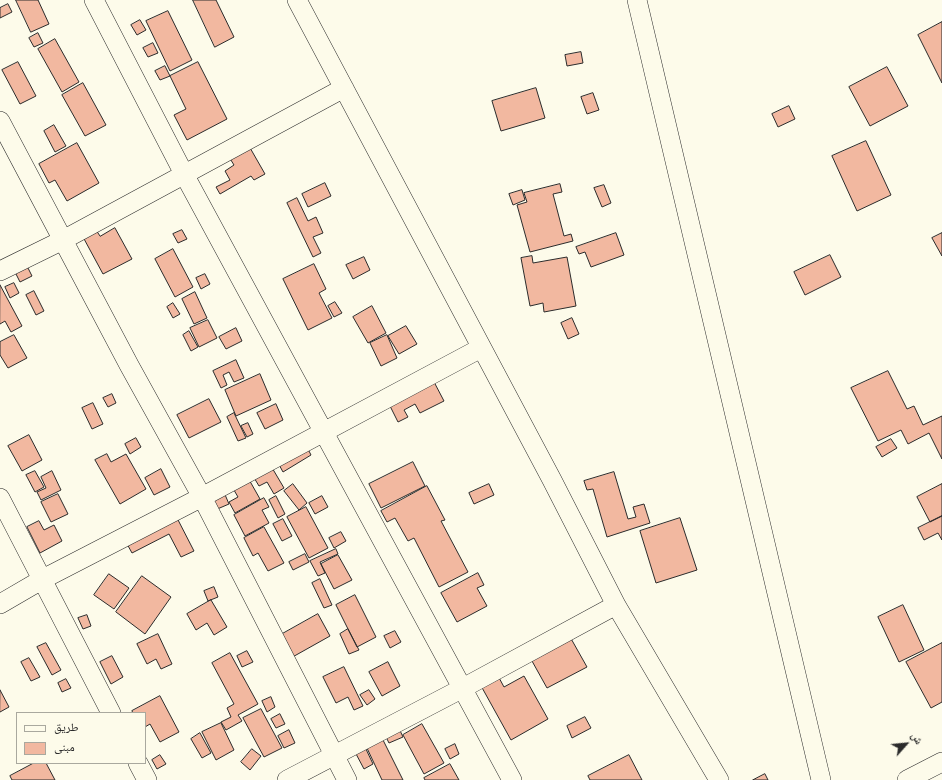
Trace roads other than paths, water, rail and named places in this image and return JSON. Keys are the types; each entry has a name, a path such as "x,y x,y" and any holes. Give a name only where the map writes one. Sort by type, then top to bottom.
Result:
{"street":[{"path":"94,0 184,174 512,780"},
{"path":"297,0 616,605 719,780"},
{"path":"637,0 821,780"},
{"path":"0,271 63,240 344,88"},
{"path":"0,121 202,497 347,780"},
{"path":"0,604 43,579 202,497 481,348"},
{"path":"0,498 111,712"},
{"path":"287,780 463,688 616,605"},
{"path":"907,780 942,762"},
{"path":"139,764 148,780"}]}
